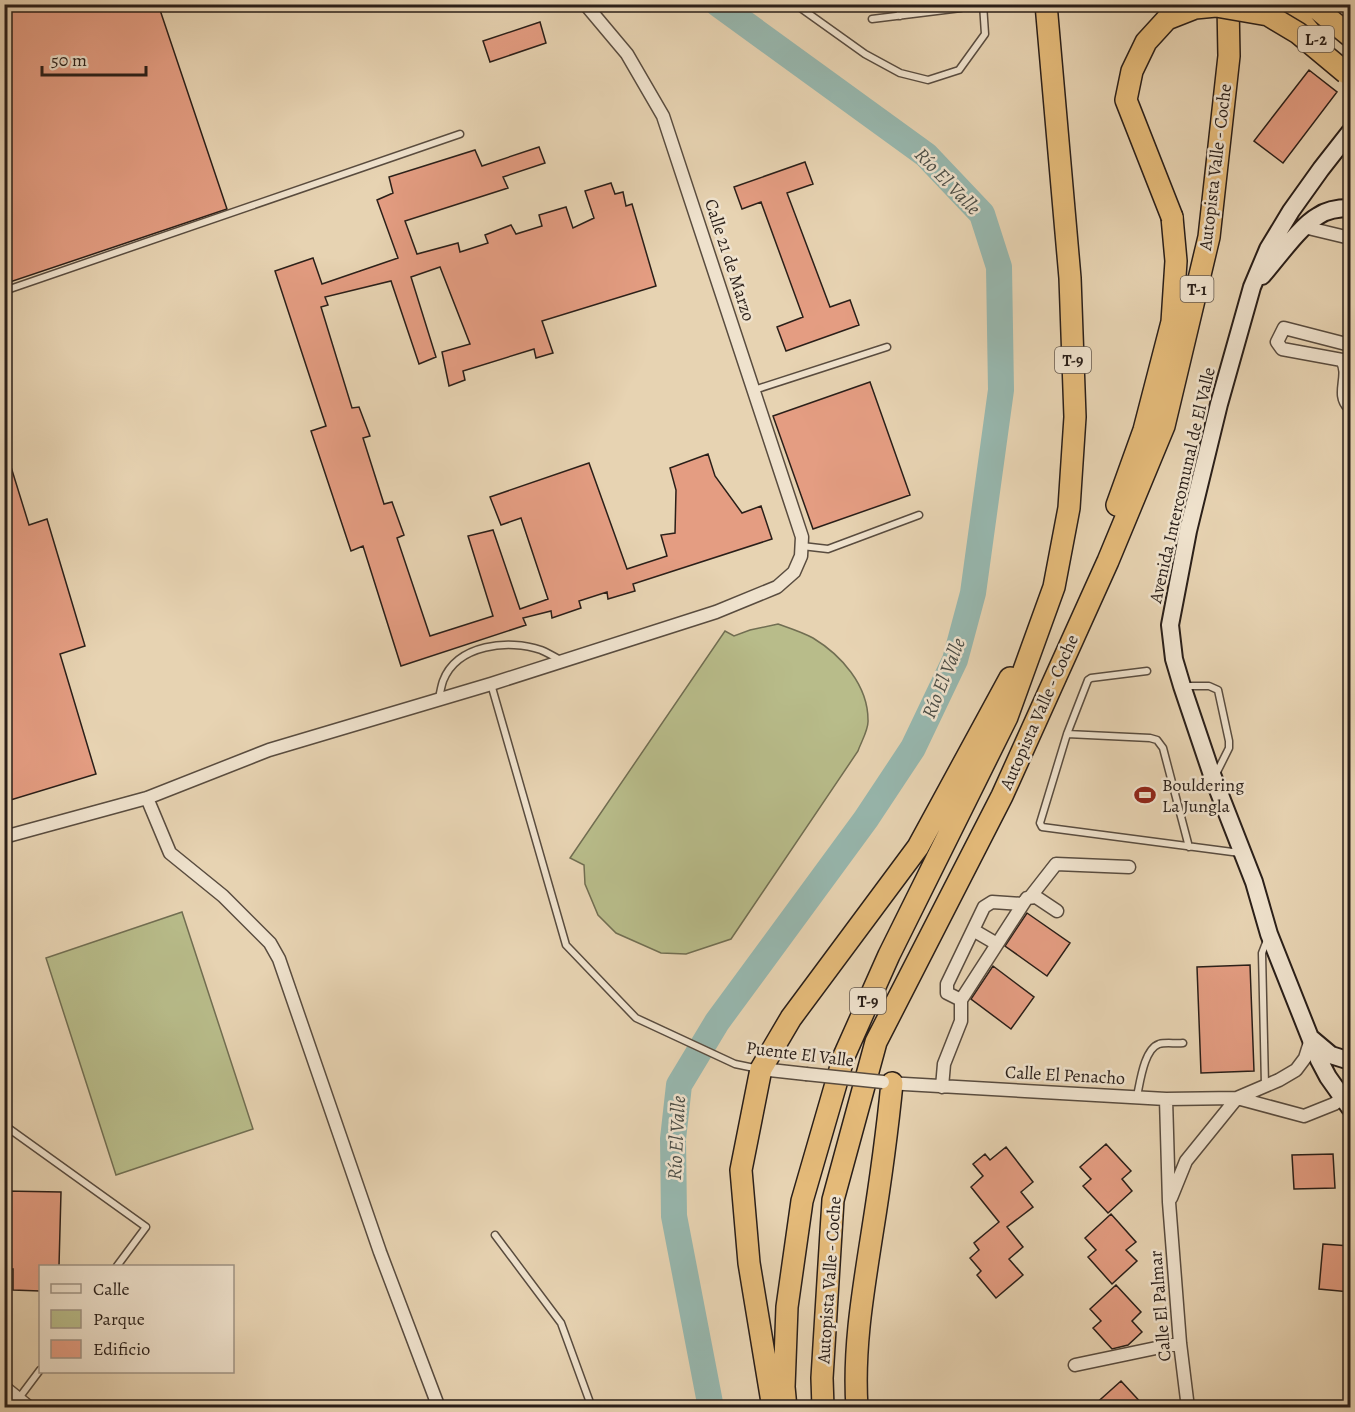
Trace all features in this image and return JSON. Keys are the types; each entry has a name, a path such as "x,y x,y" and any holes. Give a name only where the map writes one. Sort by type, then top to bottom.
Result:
{"highway":[{"name":"Autopista Valle - Coche","path":"786,1407 784,1387 787,1307 802,1201 844,1056 889,955 1007,717 1054,587 1069,508 1075,417 1070,278 1046,4"},
{"name":"Autopista Valle - Coche","path":"823,1407 822,1378 833,1200 876,1042 1002,796 1107,561 1164,426 1209,237 1230,56 1228,4"},
{"name":"L-2","path":"1286,4 1348,75"},
{"name":"L-2","path":"1311,4 1350,36"},
{"path":"1107,561 1107,535 1143,430 1172,322 1176,261 1172,217 1126,100 1131,71 1146,42 1167,19 1195,8 1216,6 1268,15 1298,33 1348,75"},
{"path":"773,1407 749,1263 741,1170 762,1069 791,1018 918,846 1043,621"},
{"path":"857,1407 855,1386 860,1304 872,1233 887,1083"}],"main road":[{"name":"Avenida Intercomunal de El Valle","path":"1348,1099 1328,1077 1269,934 1254,882 1214,779 1173,659 1170,625 1175,594 1224,384 1252,288 1268,249 1291,211 1350,132"},
{"path":"1252,288 1304,227 1317,216 1334,209 1350,208"},
{"path":"1311,1039 1332,1055 1350,1061"}],"street":[{"name":"Calle 21 de Marzo","path":"585,4 627,54 663,116 802,537 801,546"},
{"path":"1304,227 1350,238"},
{"path":"1350,345 1284,328 1277,342 1282,349 1342,360 1346,370 1343,396 1350,407"},
{"path":"4,837 147,798 269,750 491,684 717,612 777,587 794,572 801,556 801,546"},
{"path":"147,798 170,854 223,896 270,943 279,959 380,1252 439,1407"},
{"path":"942,1087 944,1064 961,1021 961,1000 1027,900 1056,864 1129,867"},
{"path":"961,1000 948,993 946,988 988,903 1027,900 1036,897 1057,911"},
{"path":"973,930 997,944"},
{"path":"1237,1098 1296,1070 1305,1058 1311,1039"},
{"name":"Puente El Valle","path":"762,1069 887,1083"},
{"name":"Calle El Penacho","path":"887,1083 1166,1099 1237,1098"},
{"name":"Avenida Intercomunal de El Valle","path":"1237,1098 1304,1116 1348,1099"},
{"name":"Calle El Palmar","path":"1169,1202 1186,1161 1237,1098"},
{"name":"Calle El Palmar","path":"1166,1099 1169,1202 1180,1343 1188,1407"},
{"path":"1075,1365 1180,1343"},
{"path":"4,1387 30,1407"}],"lane":[{"path":"795,4 865,54 900,73 928,81 959,70 985,34 983,4"},
{"path":"899,4 900,16"},
{"path":"872,19 961,8"},
{"path":"4,291 460,134"},
{"path":"754,390 887,347"},
{"path":"801,546 828,549 919,515"},
{"path":"439,699 443,680 457,660 476,650 511,645 540,650 562,661"},
{"path":"1147,671 1091,678 1088,681 1067,734 1040,819 1042,827 1243,854"},
{"name":"Puente El Valle","path":"491,684 566,945 636,1018 735,1064 762,1069"},
{"path":"1182,686 1209,686 1218,690 1229,741 1214,779"},
{"path":"1067,734 1157,740 1163,748 1189,847"},
{"path":"1265,1085 1262,953 1269,934"},
{"path":"1137,1096 1147,1057 1152,1049 1158,1044 1183,1043"},
{"path":"4,1125 146,1227 118,1265"},
{"path":"495,1235 561,1323 592,1407"},
{"path":"19,1398 39,1371"}],"green space":[{"path":"778,624 813,638 843,662 858,683 867,707 866,731 858,751 731,939 686,954 661,953 616,933 598,915 585,884 584,865 570,858 725,631 734,636"},
{"path":"182,912 253,1129 116,1175 46,958"}],"building":[{"path":"4,4 158,4 227,209 4,284"},
{"path":"540,22 546,43 490,62 483,41"},
{"path":"1309,70 1337,92 1283,163 1254,141"},
{"path":"539,147 545,163 503,177 508,188 405,221 417,254 458,243 460,252 488,243 485,235 511,225 516,234 542,226 539,215 566,207 573,228 594,218 585,191 611,183 615,194 623,192 626,206 632,204 656,286 542,321 553,353 536,358 534,349 463,371 465,380 449,386 442,352 470,344 440,267 411,277 436,357 419,364 391,281 325,297 328,305 321,307 352,408 359,407 370,436 363,438 384,504 392,502 404,535 397,538 430,636 493,616 468,536 493,530 520,609 548,599 521,518 501,525 490,497 589,463 627,569 667,556 661,535 675,533 676,490 670,468 708,454 715,476 742,513 761,506 772,539 633,584 635,591 608,599 607,592 579,601 581,608 552,618 551,611 523,618 526,625 401,666 363,546 351,551 311,431 326,426 275,271 313,258 322,284 398,258 377,200 393,193 389,177 475,150 482,166"},
{"path":"805,162 813,184 787,193 830,307 850,300 859,325 786,351 777,327 803,317 761,202 742,209 734,187"},
{"path":"870,382 910,495 813,529 773,416"},
{"path":"4,454 7,454 29,525 47,519 85,646 60,654 96,774 4,802 4,646 8,645 4,633"},
{"path":"1027,913 1070,943 1047,976 1005,946"},
{"path":"1250,965 1254,1071 1201,1073 1197,967"},
{"path":"993,966 1034,997 1011,1029 971,999"},
{"path":"1106,1144 1131,1171 1122,1179 1132,1191 1108,1213 1083,1186 1091,1179 1080,1167"},
{"path":"1006,1147 1033,1182 1021,1192 1033,1207 1007,1227 1023,1247 1009,1259 1023,1275 996,1298 977,1275 981,1271 970,1258 979,1250 974,1243 999,1222 971,1187 983,1176 973,1164 985,1154 990,1160"},
{"path":"1333,1154 1335,1188 1294,1189 1292,1155"},
{"path":"4,1191 61,1192 59,1265 39,1265 39,1291 13,1290 13,1269 4,1269"},
{"path":"1111,1214 1136,1242 1126,1250 1137,1261 1112,1284 1088,1257 1096,1250 1085,1238"},
{"path":"1323,1244 1350,1246 1350,1292 1319,1289"},
{"path":"1116,1285 1141,1312 1132,1321 1142,1332 1128,1345 1112,1349 1093,1328 1101,1321 1090,1309"},
{"path":"1121,1381 1145,1407 1092,1407"}],"waterway":[{"name":"Río El Valle","path":"711,1408 674,1216 673,1139 679,1085 717,1022 866,819 913,748 955,660 973,593 1001,390 999,267 982,214 926,155 718,4"}],"place":[{"name":"Bouldering La Jungla","path":"1145,795"}]}
